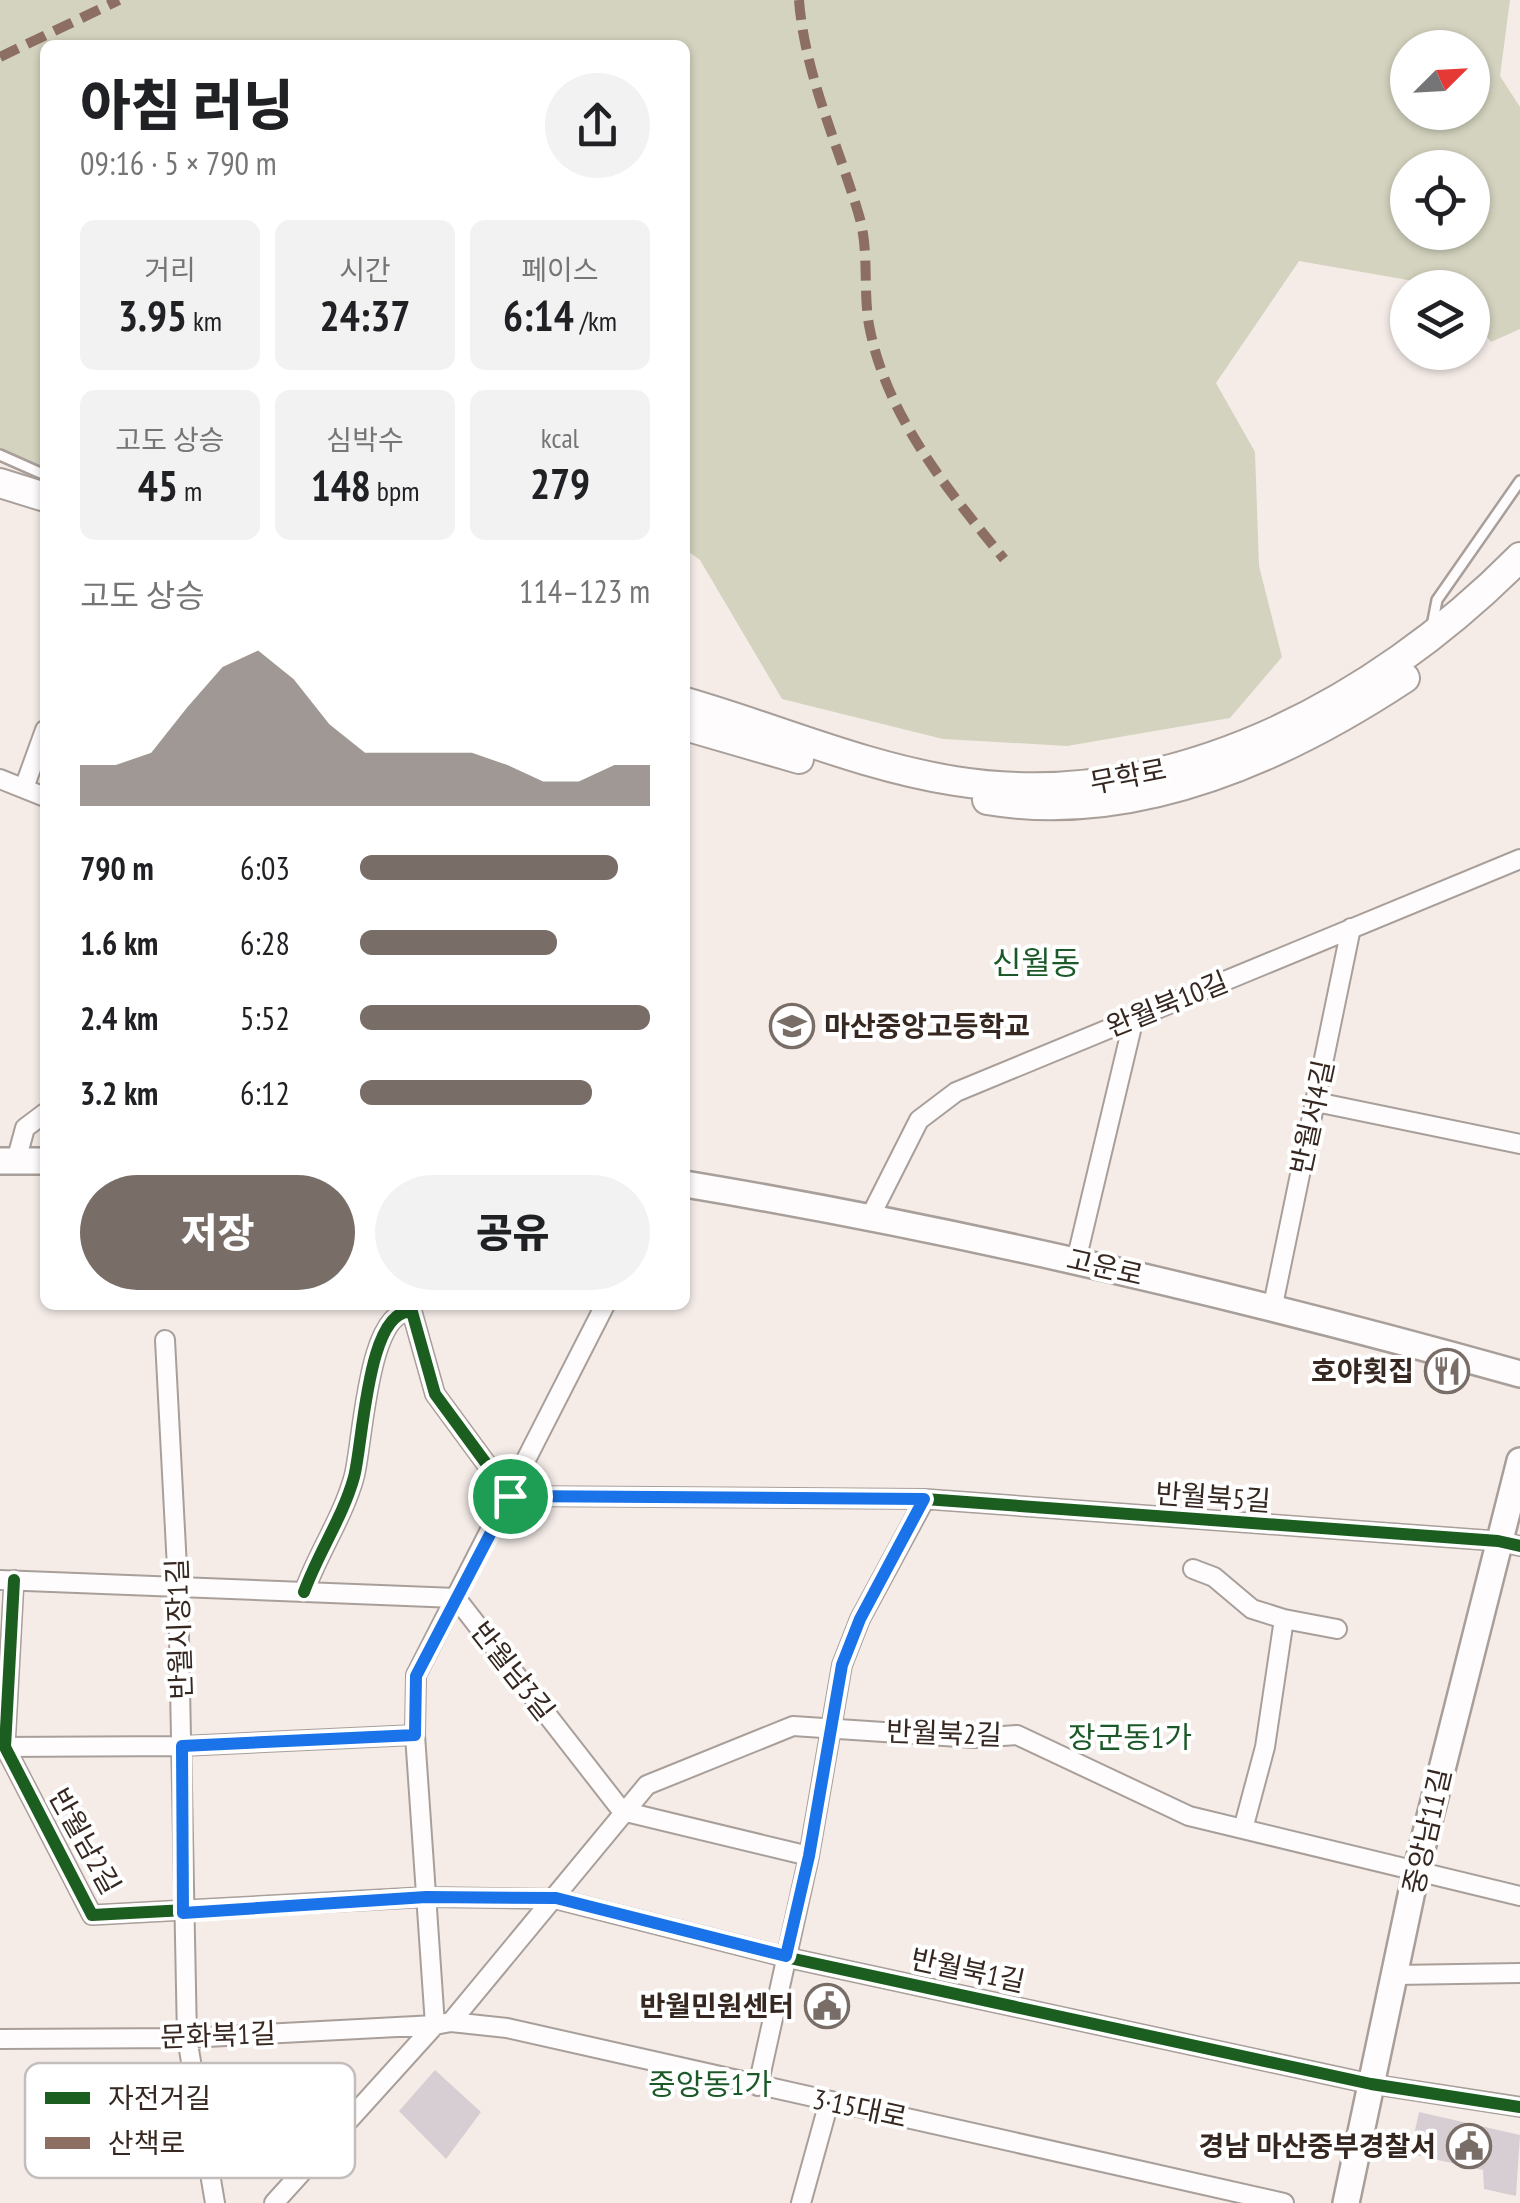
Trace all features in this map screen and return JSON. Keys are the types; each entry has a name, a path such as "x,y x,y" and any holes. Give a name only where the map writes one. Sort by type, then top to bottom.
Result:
{"main road":[{"path":"0,483 40,495"},
{"path":"0,498 40,509"},
{"name":"무학로","path":"690,704 899,770 958,782 1072,786 1147,775 1240,746 1311,714 1431,638 1520,557"},
{"name":"무학로","path":"690,727 875,781 1028,807 1135,799 1236,769 1340,721 1438,656 1520,578"},
{"path":"8,1161 40,1162"},
{"name":"고운로","path":"690,1185 871,1215 1273,1305 1520,1374"},
{"name":"중앙남11길","path":"1346,2203 1416,1872 1509,1543 1520,1461"}],"street":[{"path":"24,788 40,744"},
{"path":"0,780 40,795"},
{"name":"완월북10길","path":"871,1215 919,1120 956,1092 1520,859"},
{"name":"반월서4길","path":"1273,1305 1352,928"},
{"path":"1076,1261 1134,1018"},
{"path":"1316,1102 1520,1144"},
{"path":"8,1161 25,1128 40,1118"},
{"path":"355,2117 443,2024 426,1897 415,1735 416,1676 603,1310"},
{"path":"304,1592 354,1477 381,1340 392,1316 401,1311 412,1312 419,1325 435,1394 510,1496"},
{"name":"반월시장1길","path":"165,1340 178,1587 183,1913 191,2063"},
{"name":"반월북5길","path":"510,1496 924,1499 1509,1543"},
{"path":"758,2086 809,1856 842,1665 860,1619 924,1499"},
{"path":"1194,1568 1214,1577 1252,1609 1337,1629"},
{"path":"7,1580 3,1747 182,1746 415,1735"},
{"name":"반월남3길","path":"7,1580 456,1598 622,1812"},
{"path":"1243,1829 1265,1747 1284,1619"},
{"name":"반월북2길","path":"443,2024 556,1898 647,1785 751,1740 794,1726 974,1738 1017,1736 1189,1816 1520,1896"},
{"name":"반월남2길","path":"3,1747 92,1915 426,1897 556,1898"},
{"path":"622,1812 809,1856"},
{"name":"반월북1길","path":"556,1898 786,1956 1371,2084 1520,2107"},
{"path":"1396,1975 1520,1973"},
{"name":"문화북1길","path":"0,2039 187,2038 443,2024"},
{"name":"3·15대로","path":"443,2024 507,2028 1284,2203"},
{"path":"801,2203 830,2102"},
{"name":"반월시장1길","path":"211,2178 215,2203"},
{"path":"274,2203 298,2178"}],"lane":[{"path":"0,455 40,473"},
{"path":"1431,638 1437,600 1520,481"}],"green space":[{"path":"0,0 1510,0 1500,76 1520,107 1520,329 1490,341 1490,270 1390,270 1390,277 1299,261 1216,383 1255,452 1259,566 1282,657 1230,718 1067,746 943,739 782,699 700,560 690,553 690,40 40,40 40,468 0,455"}],"building":[{"path":"435,2070 481,2112 446,2159 399,2111"},
{"name":"경남 마산중부경찰서","path":"1419,2112 1520,2135 1516,2196 1484,2189 1483,2170 1416,2155 1420,2137 1414,2135"}],"marked path":[{"path":"0,57 119,0"},
{"path":"799,0 815,84 860,219 867,312 877,358 921,450 1004,559"}],"cycle path":[{"path":"304,1592 354,1477 376,1354 385,1331 397,1316 412,1312 435,1394 510,1496 925,1499 1498,1541 1520,1546"},
{"path":"14,1580 5,1747 92,1915 426,1897 556,1899 785,1957 1371,2084 1520,2107"}],"place":[{"name":"마산중앙고등학교","path":"792,1026"},
{"name":"호야횟집","path":"1447,1371"},
{"name":"반월민원센터","path":"827,2006"},
{"name":"경남 마산중부경찰서","path":"1469,2146"}],"district":[{"name":"신월동","path":"1036,963"},
{"name":"장군동1가","path":"1130,1738"},
{"name":"중앙동1가","path":"710,2085"}],"route":[{"path":"510,1496 924,1499 860,1619 842,1665 809,1856 786,1956 556,1898 426,1897 183,1913 182,1746 415,1735 416,1676 510,1496"}]}
